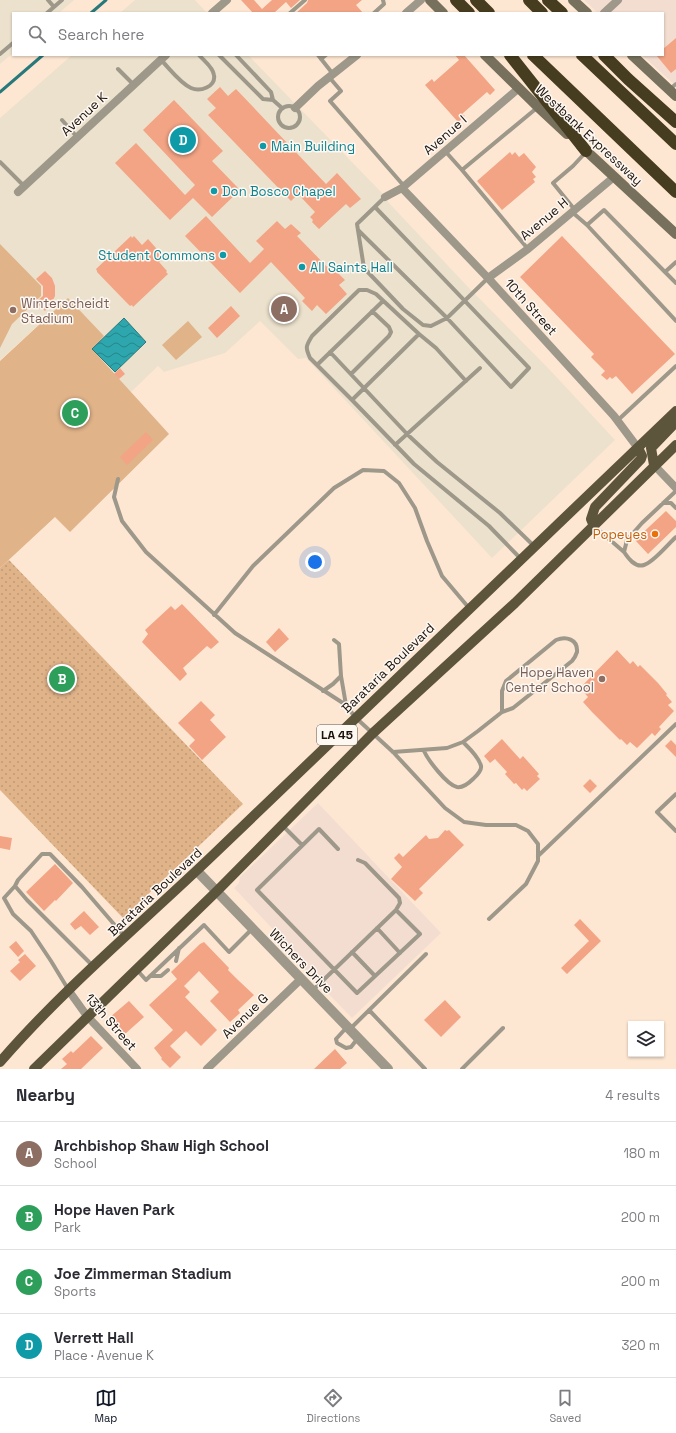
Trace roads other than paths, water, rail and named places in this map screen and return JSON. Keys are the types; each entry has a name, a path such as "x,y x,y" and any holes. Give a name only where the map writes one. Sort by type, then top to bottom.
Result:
{"highway":[{"path":"456,0 468,12"},
{"path":"476,0 489,12"},
{"path":"529,0 541,12"},
{"path":"548,0 561,12"},
{"name":"Westbank Expressway","path":"534,56 676,192"},
{"path":"583,56 676,144"},
{"path":"605,56 676,122"},
{"path":"513,58 586,151"}],"main road":[{"path":"430,0 442,12"},
{"path":"573,0 586,12"},
{"name":"Westbank Expressway","path":"486,56 538,107 676,234"},
{"path":"633,56 674,90"},
{"name":"Barataria Boulevard","path":"0,1062 24,1034 676,411"},
{"path":"654,465 651,448 676,422"},
{"name":"LA 45","path":"34,1069 217,891 373,733 515,604 654,465 676,445"},
{"path":"594,526 591,519 595,507 641,459 642,456 638,448"}],"street":[{"path":"213,12 227,0"},
{"path":"407,12 420,0"},
{"path":"605,12 618,0"},
{"path":"295,108 306,96 356,56"},
{"name":"Avenue K","path":"21,189 164,57"},
{"name":"Avenue I","path":"385,197 403,187 518,88"},
{"name":"Avenue H","path":"488,278 528,249 614,177"},
{"name":"10th Street","path":"403,187 488,278 617,421 638,448"},
{"path":"654,465 676,489"},
{"name":"Wichers Drive","path":"196,870 387,1069"},
{"name":"Avenue G","path":"207,1069 301,980"},
{"name":"13th Street","path":"69,991 87,1016 137,1069"}],"lane":[{"path":"48,0 54,7"},
{"path":"48,12 62,0"},
{"path":"291,12 305,0"},
{"path":"375,12 384,4 383,0"},
{"path":"0,54 12,44"},
{"path":"164,57 186,85 192,89 199,90 208,87 214,76 212,68 200,56"},
{"path":"220,56 263,99 273,100"},
{"path":"237,56 271,92 273,100 282,108"},
{"path":"319,56 341,91 330,101 403,187"},
{"path":"321,59 325,56"},
{"path":"118,69 134,86"},
{"path":"288,106 295,108 299,113 300,121 295,127 288,129 278,122 278,114 282,108 288,106"},
{"path":"462,170 538,107"},
{"path":"62,120 77,137"},
{"path":"445,151 528,249"},
{"path":"586,151 573,166 553,183 573,211 676,321"},
{"path":"0,162 21,189"},
{"path":"385,197 357,224 364,268 403,309 423,325 432,326 447,318 488,278"},
{"path":"358,230 447,318 511,387 529,368 375,207"},
{"path":"587,225 604,210 676,283"},
{"path":"665,272 676,262"},
{"path":"466,381 436,348 376,294 367,290 359,290 317,331 306,345 308,354 317,365 395,445 414,464 489,526 520,559"},
{"path":"317,365 382,301"},
{"path":"351,374 389,336 391,332 372,311"},
{"path":"352,400 419,334"},
{"path":"330,352 408,435 437,462 500,513 534,546"},
{"path":"617,421 676,366"},
{"path":"395,445 408,435 480,368"},
{"path":"214,615 253,566 323,498 334,488 364,470 384,472 399,483 415,508 442,576 469,608"},
{"path":"118,479 114,497 122,521 146,552 214,615 235,633 346,705 355,717 393,752 445,808 464,822 486,825 516,825 528,831 538,844 538,862 526,884 489,919"},
{"path":"624,552 627,540 676,489"},
{"path":"663,503 671,503 676,508"},
{"path":"594,526 637,565 644,565 654,558 676,537"},
{"path":"393,752 424,751 447,748 463,742 502,712 513,708 572,662 577,653 576,644 572,640 562,638 556,640 506,681 502,691 502,712"},
{"path":"334,640 338,644 346,705"},
{"path":"323,691 341,676"},
{"path":"538,856 676,724"},
{"path":"424,751 428,759 448,782 456,787 463,786 474,779 481,770 481,765 476,756 463,742"},
{"path":"675,796 658,812 676,831"},
{"path":"282,825 302,845"},
{"path":"338,849 319,829 257,890 357,993 420,934 396,910"},
{"path":"69,991 31,931 13,914 4,898 42,854 50,854 82,887 125,937"},
{"path":"312,991 396,910 400,903 399,898 365,863 358,860"},
{"path":"15,886 94,967"},
{"path":"136,969 146,980 204,925 229,952 252,928"},
{"path":"377,928 400,953"},
{"path":"176,961 180,948"},
{"path":"352,952 375,976"},
{"path":"358,1038 352,1047 346,1048 337,1043 336,1039 369,1010 426,954"},
{"path":"150,976 161,976 168,970"},
{"path":"369,1010 425,1069"},
{"path":"462,1069 503,1028"}],"water":[{"path":"124,318 146,342 115,372 92,349"}],"waterway":[{"path":"92,12 106,0"},
{"path":"0,92 42,56"}],"place":[{"name":"Verrett Hall","path":"183,140"},
{"name":"Main Building","path":"263,146"},
{"name":"Don Bosco Chapel","path":"214,191"},
{"name":"Student Commons","path":"223,255"},
{"name":"All Saints Hall","path":"302,267"},
{"name":"Archbishop Shaw High School","path":"284,309"},
{"name":"Winterscheidt Stadium","path":"13,310"},
{"name":"Joe Zimmerman Stadium","path":"75,413"},
{"name":"Popeyes","path":"655,534"},
{"name":"Hope Haven Park","path":"62,679"},
{"name":"Hope Haven Center School","path":"602,679"}]}
